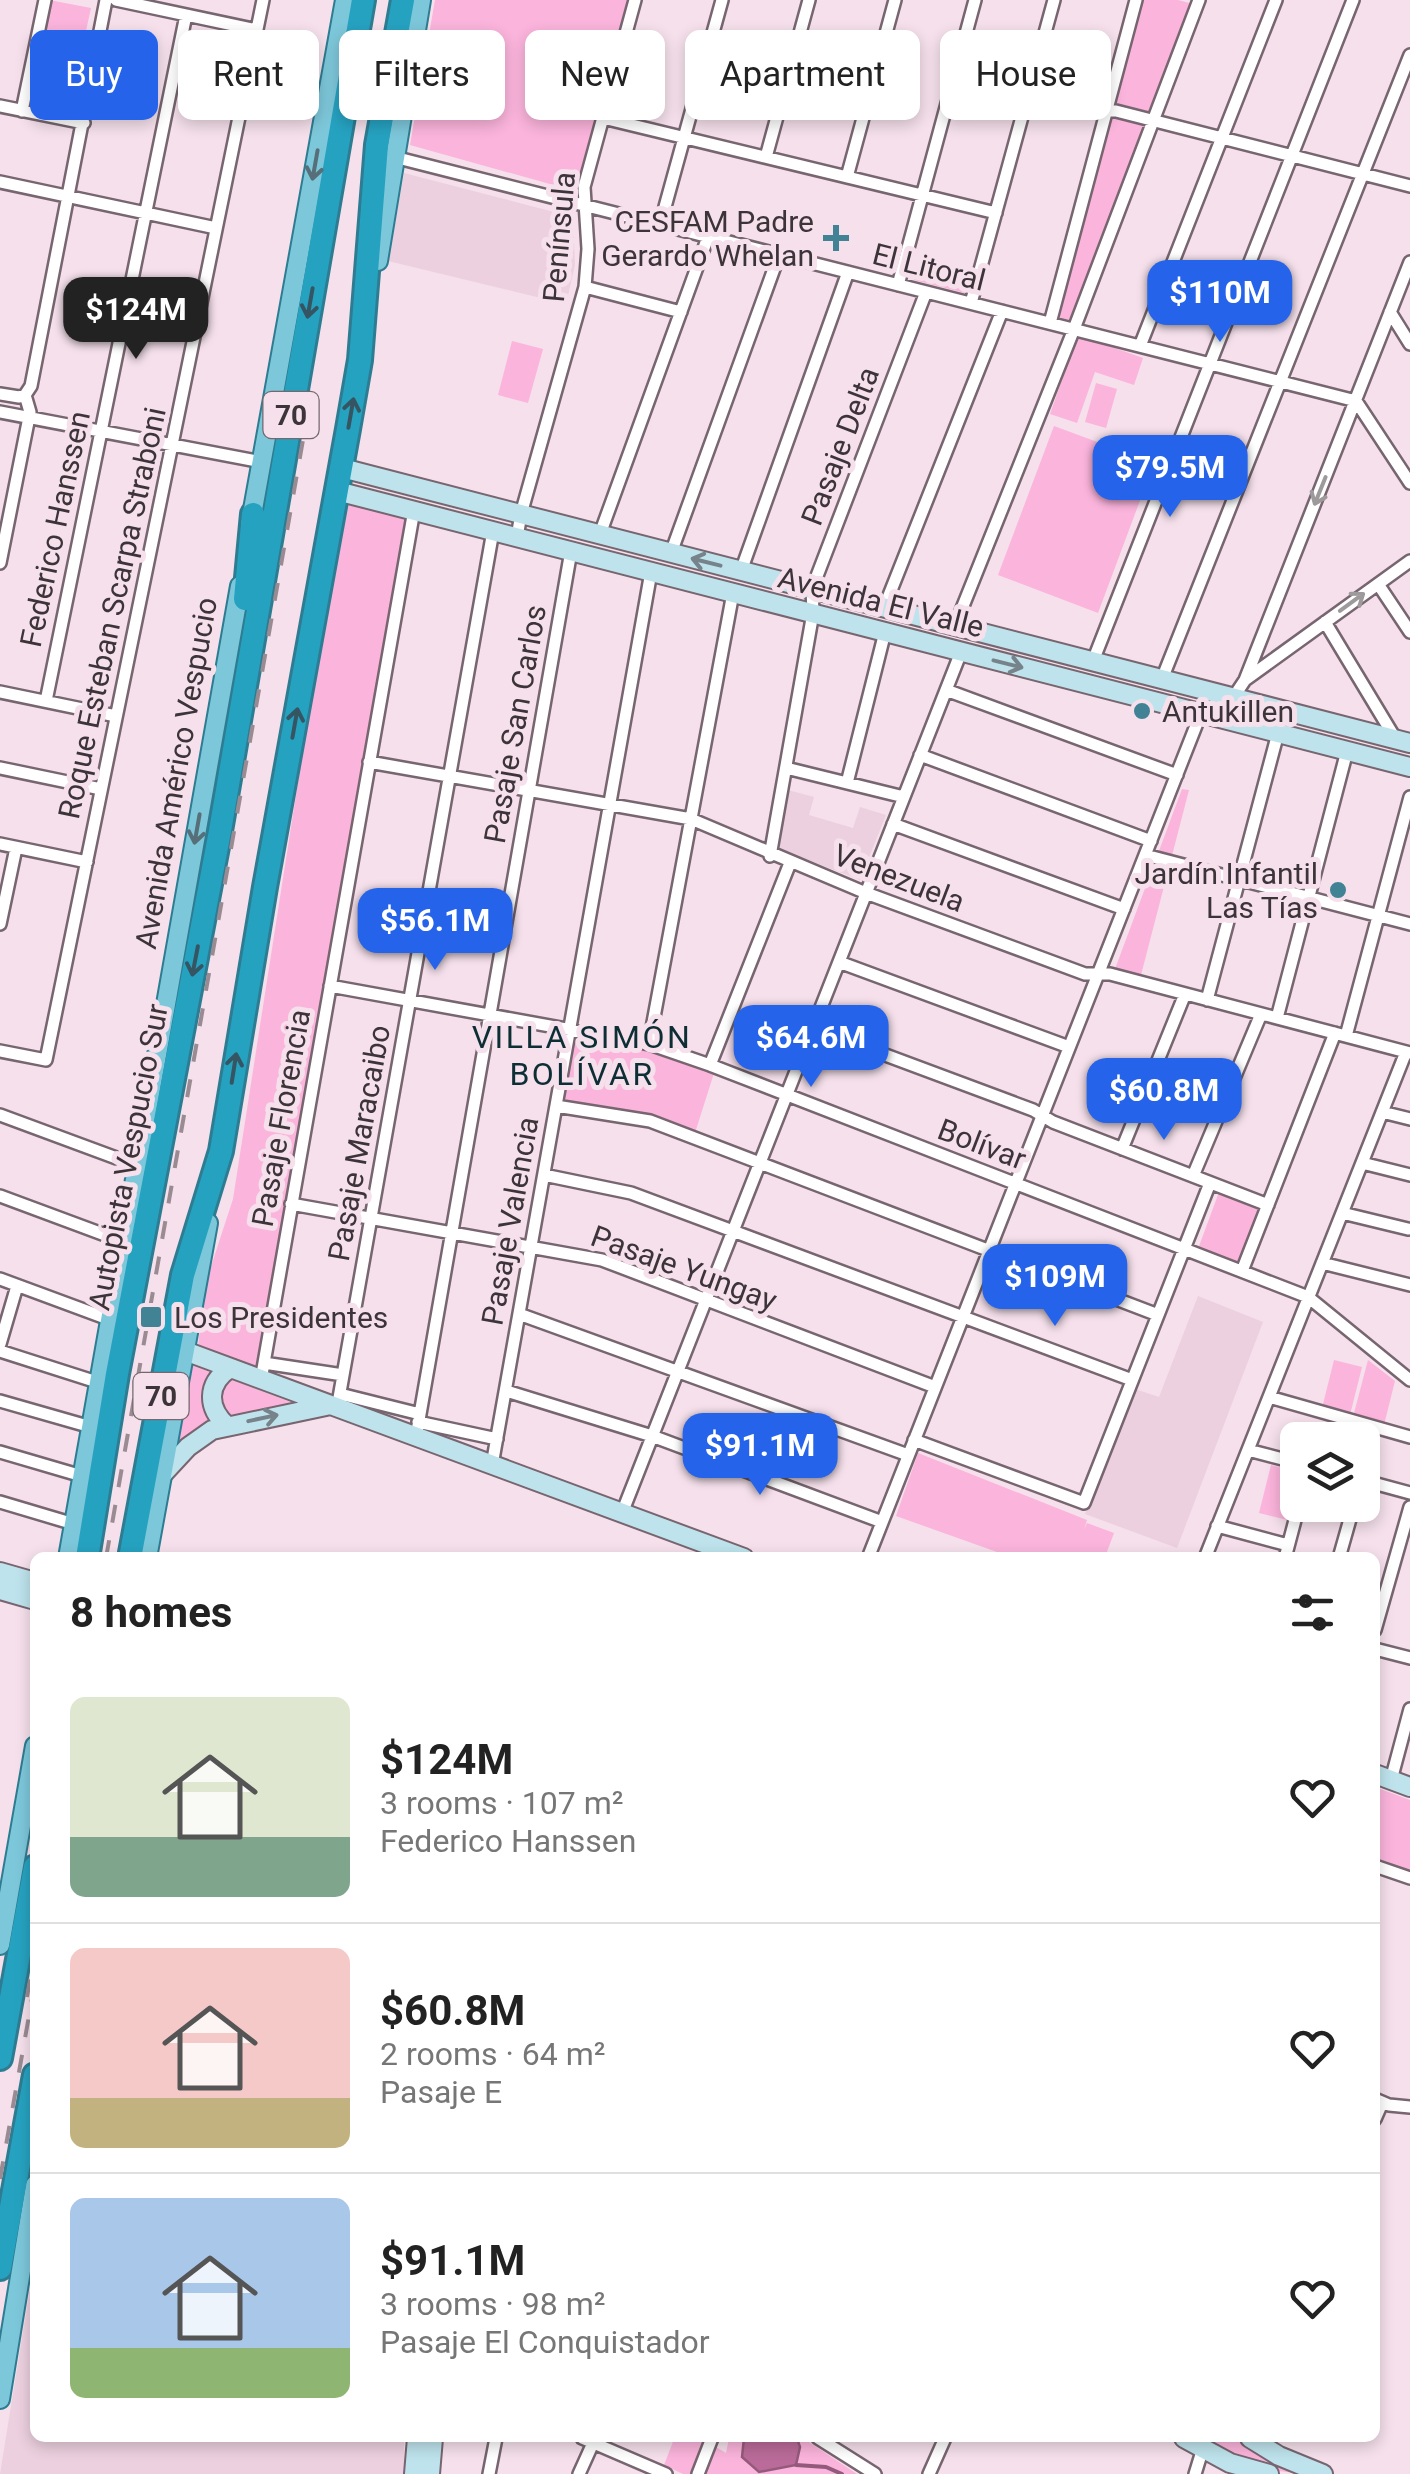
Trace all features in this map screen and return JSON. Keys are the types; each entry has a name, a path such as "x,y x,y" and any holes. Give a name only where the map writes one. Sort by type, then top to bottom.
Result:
{"highway":[{"name":"Autopista Vespucio Sur","path":"88,1552 117,1374 220,831 363,0"},
{"name":"70","path":"131,1552 183,1275 221,1151 254,946 340,479 360,360 377,144 402,0"},
{"path":"220,831 224,744 248,580 252,514"},
{"path":"0,2058 30,1894"},
{"path":"0,2268 30,2103"}],"main road":[{"name":"Avenida Américo Vespucio","path":"69,1552 345,0"},
{"path":"360,360 421,0"},
{"path":"148,1552 221,1151"},
{"path":"0,1945 6,1874 30,1768"},
{"path":"0,2399 30,2232"}],"street":[{"path":"22,111 46,0"},
{"path":"0,563 29,418 26,395 31,386 106,0"},
{"path":"116,0 257,30"},
{"name":"Roque Esteban Scarpa Straboni","path":"257,30 263,0"},
{"name":"Península","path":"627,30 635,0"},
{"path":"660,225 722,0"},
{"path":"766,158 808,0"},
{"path":"847,177 895,0"},
{"path":"898,285 975,0"},
{"path":"1046,30 1054,0"},
{"path":"1111,96 1136,0"},
{"path":"955,626 1200,0"},
{"path":"1140,346 1276,0"},
{"path":"1093,662 1354,0"},
{"name":"Federico Hanssen","path":"46,701 186,15"},
{"path":"1162,679 1410,55"},
{"path":"0,106 84,123"},
{"path":"1111,112 1410,186"},
{"name":"Roque Esteban Scarpa Straboni","path":"0,1051 46,1060 238,120"},
{"name":"Península","path":"517,537 585,287 588,249 584,187 602,120"},
{"path":"611,120 996,212"},
{"path":"971,303 1021,120"},
{"path":"1050,323 1105,120"},
{"name":"El Litoral","path":"394,158 1356,400"},
{"path":"0,182 216,228"},
{"path":"600,534 708,237"},
{"path":"671,553 778,255"},
{"path":"870,1552 1201,713 1233,698 1245,680 1410,262"},
{"path":"740,571 848,272"},
{"path":"1398,293 1410,284"},
{"path":"585,287 681,312"},
{"name":"Pasaje Delta","path":"770,856 814,613 812,589 926,292"},
{"path":"884,608 1002,311"},
{"path":"1390,312 1410,344"},
{"path":"0,394 19,398 26,395"},
{"path":"1356,400 1410,483"},
{"path":"0,412 262,462"},
{"name":"Avenida El Valle","path":"340,479 421,488 1403,741"},
{"name":"Avenida El Valle","path":"340,479 414,510 492,531 1410,767"},
{"path":"421,488 464,523"},
{"name":"Pasaje Florencia","path":"262,1371 414,510"},
{"name":"Pasaje Maracaibo","path":"335,1403 492,531"},
{"name":"Pasaje San Carlos","path":"418,1425 571,551"},
{"path":"1245,680 1410,560"},
{"name":"Pasaje Valencia","path":"492,1465 651,572"},
{"path":"1378,584 1410,632"},
{"path":"649,1044 733,593"},
{"path":"1325,622 1403,741"},
{"path":"847,783 885,632"},
{"path":"622,1512 961,652"},
{"path":"946,690 1177,775"},
{"path":"0,692 116,716"},
{"path":"1207,1000 1278,733"},
{"path":"1277,1018 1348,751"},
{"path":"920,756 1151,841"},
{"name":"Venezuela","path":"368,762 691,819 866,894 1086,974 1110,974 1408,1052"},
{"path":"0,768 102,789"},
{"path":"786,768 904,797"},
{"path":"1242,1271 1341,1035 1410,797"},
{"path":"894,824 1124,908"},
{"path":"0,844 87,862"},
{"path":"0,924 16,848"},
{"path":"1145,854 1410,924"},
{"path":"710,1065 790,863"},
{"path":"839,962 1069,1047"},
{"name":"Bolívar","path":"330,986 649,1044 710,1065 1308,1297 1410,1380"},
{"path":"1122,1149 1185,994"},
{"path":"1193,1176 1261,1014"},
{"path":"813,1028 1268,1205"},
{"path":"1207,1552 1408,1052"},
{"path":"556,1106 650,1121 1158,1315"},
{"path":"1382,1112 1410,1119"},
{"path":"0,1115 138,1166"},
{"path":"1362,1162 1410,1175"},
{"path":"544,1174 620,1189 1132,1380"},
{"path":"914,1440 1084,1502 1210,1183"},
{"path":"0,1196 124,1242"},
{"name":"Pasaje Yungay","path":"291,1204 602,1260 935,1387"},
{"path":"1342,1213 1408,1230"},
{"path":"1322,1263 1410,1284"},
{"path":"0,1279 111,1320"},
{"path":"0,1344 18,1286"},
{"path":"519,1314 908,1455"},
{"path":"185,1351 230,1368 343,1375"},
{"path":"0,1352 100,1383"},
{"path":"227,1426 215,1412 212,1393 220,1376 230,1368"},
{"path":"262,1371 335,1403 418,1425 497,1439"},
{"path":"506,1391 652,1436 882,1522"},
{"path":"1269,1396 1410,1437"},
{"path":"0,1401 91,1427"},
{"path":"162,1475 203,1435 227,1426 335,1403"},
{"path":"418,1425 492,1465 728,1552"},
{"path":"1248,1450 1280,1458"},
{"path":"0,1452 82,1476"},
{"path":"1380,1485 1410,1493"},
{"path":"0,1502 74,1524"},
{"path":"1380,1612 1410,1507"},
{"path":"1218,1526 1286,1551 1294,1522"},
{"path":"1341,1552 1349,1522"},
{"path":"0,1572 30,1581"},
{"path":"0,1590 30,1599"},
{"path":"1380,1650 1410,1658"},
{"path":"1410,1709 1383,1777 1410,1787"},
{"path":"1380,1868 1410,1878"},
{"path":"1380,2101 1410,2107"},
{"path":"414,2474 416,2442"},
{"path":"430,2474 433,2442"},
{"path":"490,2474 495,2442"},
{"path":"579,2474 587,2442"},
{"path":"592,2442 666,2474"},
{"path":"698,2474 710,2442"},
{"path":"824,2442 875,2474"},
{"path":"929,2474 943,2442"},
{"path":"1191,2442 1230,2463 1270,2474"},
{"path":"1256,2442 1323,2474"},
{"path":"1195,2474 1202,2448"}],"shaded area":[{"path":"49,0 91,8 86,30 43,30"},
{"path":"435,0 627,0 619,30 525,30 525,120 594,120 575,191 410,145 414,120 505,120 505,30 430,30"},
{"path":"1141,0 1193,4 1072,323 1058,319"},
{"path":"404,173 573,217 575,265 566,304 388,261"},
{"path":"918,263 970,277 965,293 914,280"},
{"path":"1078,335 1143,358 1134,385 1095,372 1077,423 1050,414"},
{"path":"512,341 543,349 528,403 498,395"},
{"path":"1096,383 1117,389 1106,428 1085,422"},
{"path":"1054,426 1154,463 1098,613 998,575"},
{"path":"342,500 408,516 258,1371 198,1347 204,1288 233,1199"},
{"path":"1182,789 1189,790 1141,975 1115,969"},
{"path":"788,790 814,797 809,815 853,828 860,807 886,815 860,880 777,848"},
{"path":"572,1037 652,1050 714,1073 694,1136 562,1105"},
{"path":"1219,1192 1261,1211 1241,1265 1198,1249"},
{"path":"1198,1296 1263,1322 1177,1548 1085,1514 1135,1389 1159,1397"},
{"path":"1334,1360 1362,1367 1350,1415 1322,1408"},
{"path":"1368,1360 1395,1381 1384,1425 1353,1417"},
{"path":"189,1364 215,1374 204,1399 212,1425 173,1457"},
{"path":"230,1379 301,1406 235,1420 224,1413 222,1403 222,1391"},
{"path":"918,1453 1087,1520 1084,1530 1087,1523 1114,1533 1107,1552 997,1552 896,1516"},
{"path":"1271,1465 1280,1467 1280,1518 1259,1513"},
{"path":"1380,1789 1410,1800 1410,1871 1380,1861"},
{"path":"30,2288 30,2442 404,2442 404,2474 0,2474"},
{"path":"673,2442 708,2442 726,2453 728,2442 809,2442 857,2474 683,2474 664,2465"},
{"path":"744,2442 798,2442 800,2447 796,2465 759,2472 742,2457"},
{"path":"1205,2442 1250,2442 1317,2474 1284,2472 1226,2454"}],"waterway":[{"path":"796,2465 826,2467 842,2474"}],"railway":[{"path":"107,1552 303,440"},
{"path":"27,1997 30,1980"},
{"path":"0,2179 30,2010"}],"place":[{"name":"CESFAM Padre Gerardo Whelan","path":"836,238"},
{"name":"Antukillen","path":"1142,711"},
{"name":"Jardín Infantil Las Tías","path":"1338,890"},
{"name":"Los Presidentes","path":"151,1317"}],"district":[{"name":"VILLA SIMÓN BOLÍVAR","path":"582,1056"}]}
